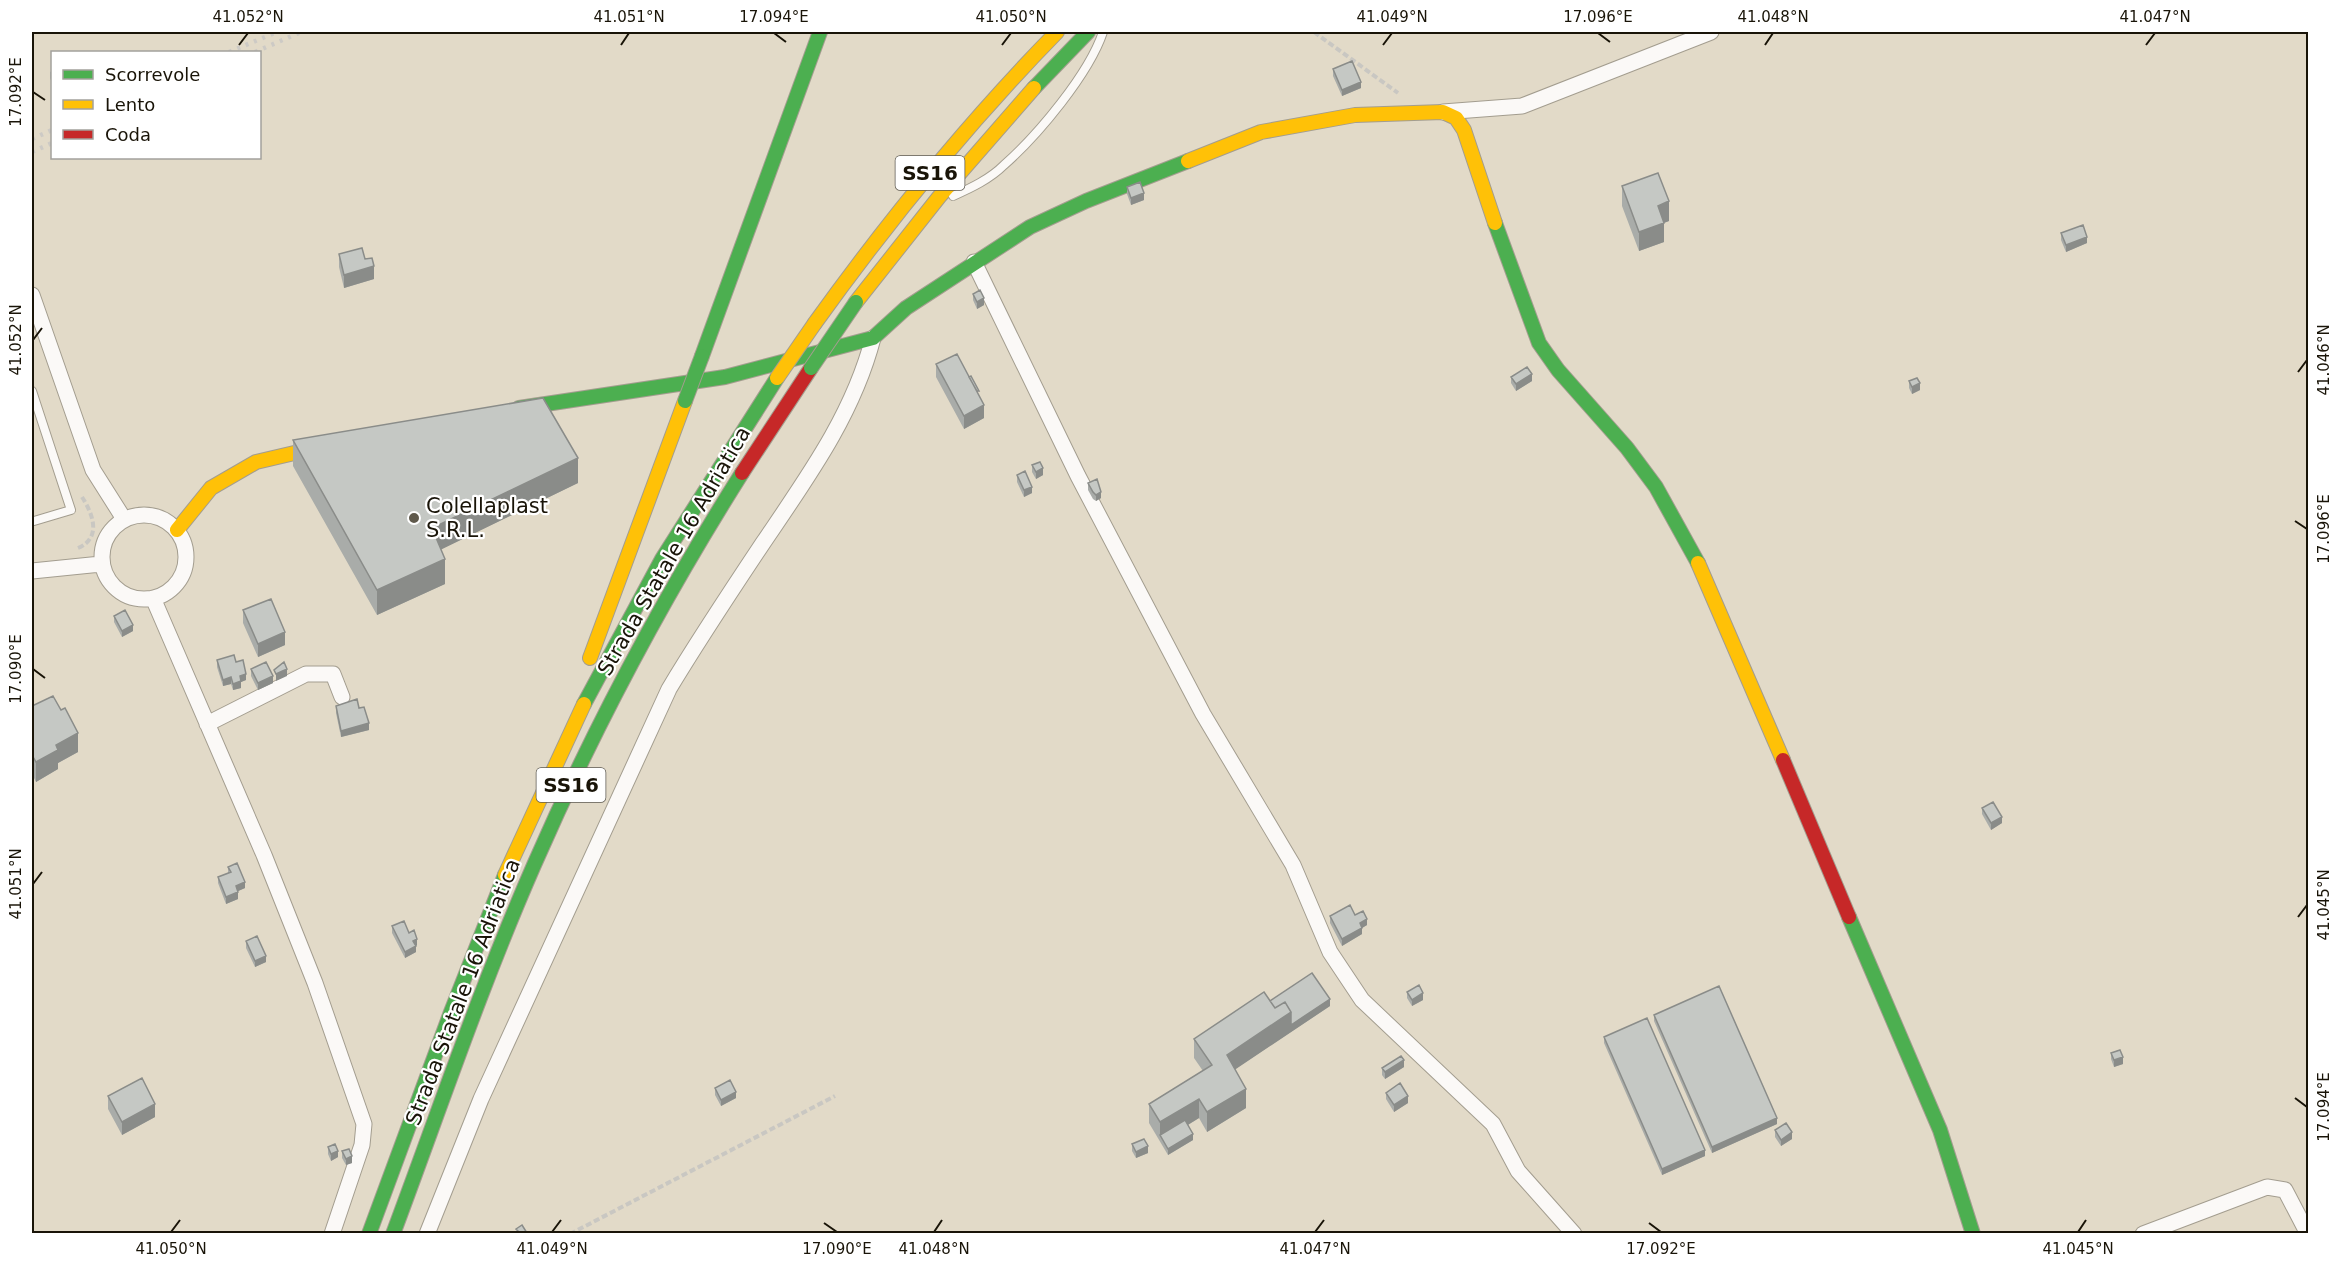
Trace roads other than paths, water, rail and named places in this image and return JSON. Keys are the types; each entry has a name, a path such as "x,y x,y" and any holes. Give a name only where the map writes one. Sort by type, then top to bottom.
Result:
{"main road":[{"path":"544,788 556,746 820,32"},
{"name":"Strada Statale 16 Adriatica","path":"369,1233 499,891 544,788 593,686 661,561 777,378 849,274 937,165 1057,32"},
{"name":"Strada Statale 16 Adriatica","path":"393,1233 498,952 533,867 588,747 688,559 765,435 856,302 932,206 1046,74 1088,32"},
{"path":"505,410 666,388 724,377 873,338 906,308 1030,227 1261,132 1355,116 1423,111 1443,112 1456,118 1464,130 1520,296 1539,343 1558,370 1627,448 1656,487 1695,555 1940,1130 1973,1233"},
{"path":"177,530 211,488 256,462 330,444"}],"street":[{"path":"1443,112 1522,106 1711,32"},
{"path":"974,262 1078,477 1198,704 1293,866 1330,952 1362,1000 1493,1125 1518,1171 1574,1233"},
{"path":"32,295 93,470 124,519"},
{"path":"427,1233 453,1162 669,689 699,639 808,479 855,390 873,338"},
{"path":"138,514 153,515 166,520 177,530 184,543 186,557 184,571 172,588 153,598 139,599 126,596 114,588 101,564 105,538 113,527 124,519 138,514"},
{"path":"32,572 101,564"},
{"path":"153,598 315,983 364,1124 362,1145 332,1233"},
{"path":"207,724 306,674 333,674 342,697"},
{"path":"2143,1233 2267,1187 2285,1190 2308,1233"}],"lane":[{"path":"932,206 974,187 1004,166 1086,69 1104,32"},
{"path":"32,391 71,510 34,520"}],"railway":[{"path":"231,51 277,32"},
{"path":"257,51 301,32"},
{"path":"32,139 51,130"},
{"path":"32,152 51,143"}],"place":[{"name":"Colellaplast S.R.L.","path":"414,518"}]}
